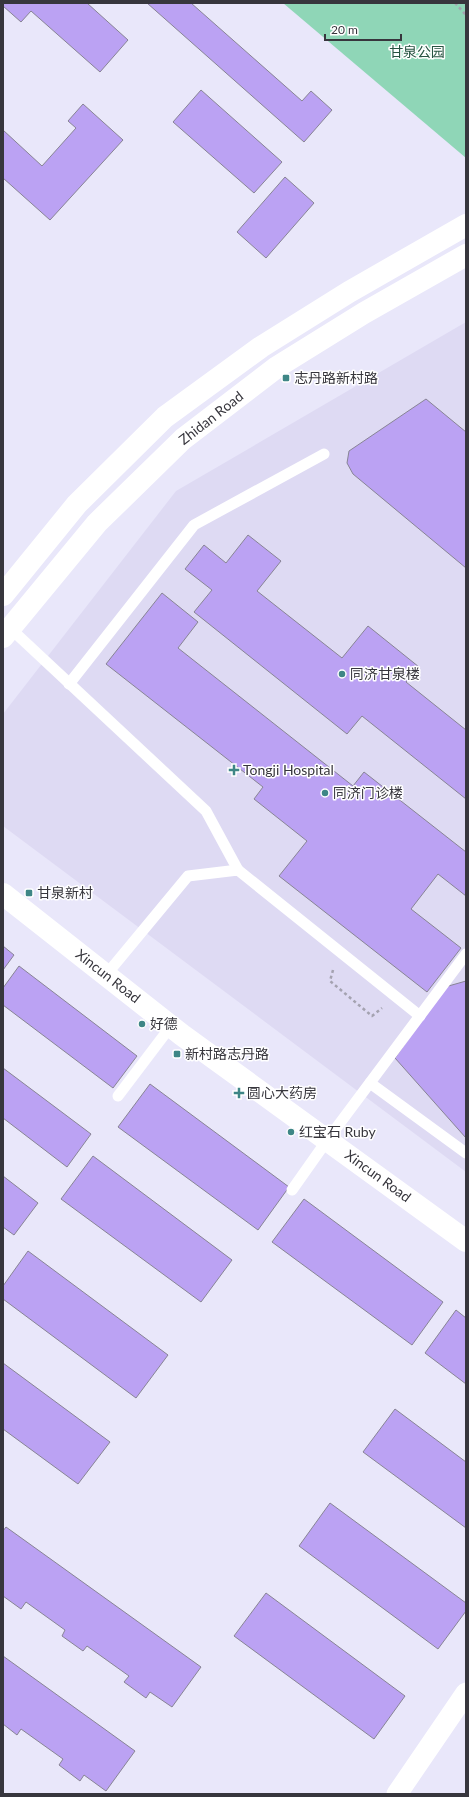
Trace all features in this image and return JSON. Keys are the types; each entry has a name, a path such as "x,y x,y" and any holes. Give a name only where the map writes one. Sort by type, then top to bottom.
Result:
{"main road":[{"name":"Zhidan Road","path":"3,595 77,504 165,417 268,343 349,292 466,225"},
{"name":"Zhidan Road","path":"7,632 97,523 183,439 278,367 364,313 466,255"},
{"name":"Xincun Road","path":"3,894 171,1026 466,1241"}],"street":[{"path":"397,1794 466,1693"}],"lane":[{"path":"69,684 194,524 324,454"},
{"path":"7,632 69,684 206,811 238,870 420,1016"},
{"path":"106,975 188,876 238,870"},
{"path":"292,1190 328,1139 466,955"},
{"path":"118,1096 171,1026"},
{"path":"370,1083 466,1153"}],"path":[{"path":"455,3 466,15"},
{"path":"339,951 330,981 372,1016 396,996"}],"shaded area":[{"name":"Tongji Hospital","path":"466,322 466,1172 3,826 3,714 176,491"}],"green space":[{"name":"甘泉公园","path":"283,3 466,3 466,158"}],"building":[{"path":"3,3 87,3 128,40 100,72 31,11 21,22 3,6"},
{"path":"147,3 191,3 302,101 311,91 332,110 304,142"},
{"path":"201,90 282,162 254,193 173,122"},
{"path":"83,104 123,140 50,220 3,178 3,130 42,166 76,128 68,121"},
{"path":"285,177 314,203 266,258 237,232"},
{"path":"426,399 466,432 466,568 353,474 347,463 349,451"},
{"name":"同济甘泉楼","path":"248,535 281,561 257,591 342,658 368,626 419,667 406,682 466,730 466,799 362,716 347,734 194,612 212,590 185,569 204,545 226,563"},
{"name":"同济门诊楼","path":"162,593 198,622 178,648 353,786 364,772 466,852 466,896 438,874 411,909 461,948 427,992 279,876 307,841 254,799 263,787 106,664"},
{"path":"3,946 14,955 3,970"},
{"path":"19,966 137,1056 113,1088 3,1005 3,988"},
{"path":"466,981 466,1138 395,1058 445,987"},
{"path":"3,1068 91,1134 67,1167 3,1118"},
{"path":"150,1084 289,1187 258,1230 118,1127"},
{"path":"93,1156 232,1260 201,1302 61,1199"},
{"path":"3,1176 38,1203 14,1235 3,1227"},
{"path":"304,1199 443,1302 412,1345 272,1242"},
{"path":"28,1251 168,1355 136,1398 3,1299 3,1286"},
{"path":"456,1310 466,1318 466,1384 425,1353"},
{"path":"3,1363 110,1442 78,1484 3,1429"},
{"path":"395,1409 466,1462 466,1528 363,1452"},
{"path":"330,1503 466,1603 466,1611 438,1649 299,1546"},
{"path":"6,1527 201,1667 172,1707 150,1692 146,1698 124,1682 129,1676 87,1646 83,1651 62,1636 65,1630 26,1602 21,1609 3,1596 3,1531"},
{"path":"266,1593 405,1696 374,1739 234,1636"},
{"path":"3,1656 135,1751 106,1791 84,1775 80,1781 59,1765 63,1759 21,1729 17,1735 3,1724"}],"place":[{"name":"志丹路新村路","path":"286,378"},
{"name":"同济甘泉楼","path":"342,674"},
{"name":"Tongji Hospital","path":"234,770"},
{"name":"同济门诊楼","path":"325,793"},
{"name":"甘泉新村","path":"29,893"},
{"name":"好德","path":"142,1024"},
{"name":"新村路志丹路","path":"177,1054"},
{"name":"圆心大药房","path":"239,1093"},
{"name":"红宝石 Ruby","path":"291,1132"}]}
